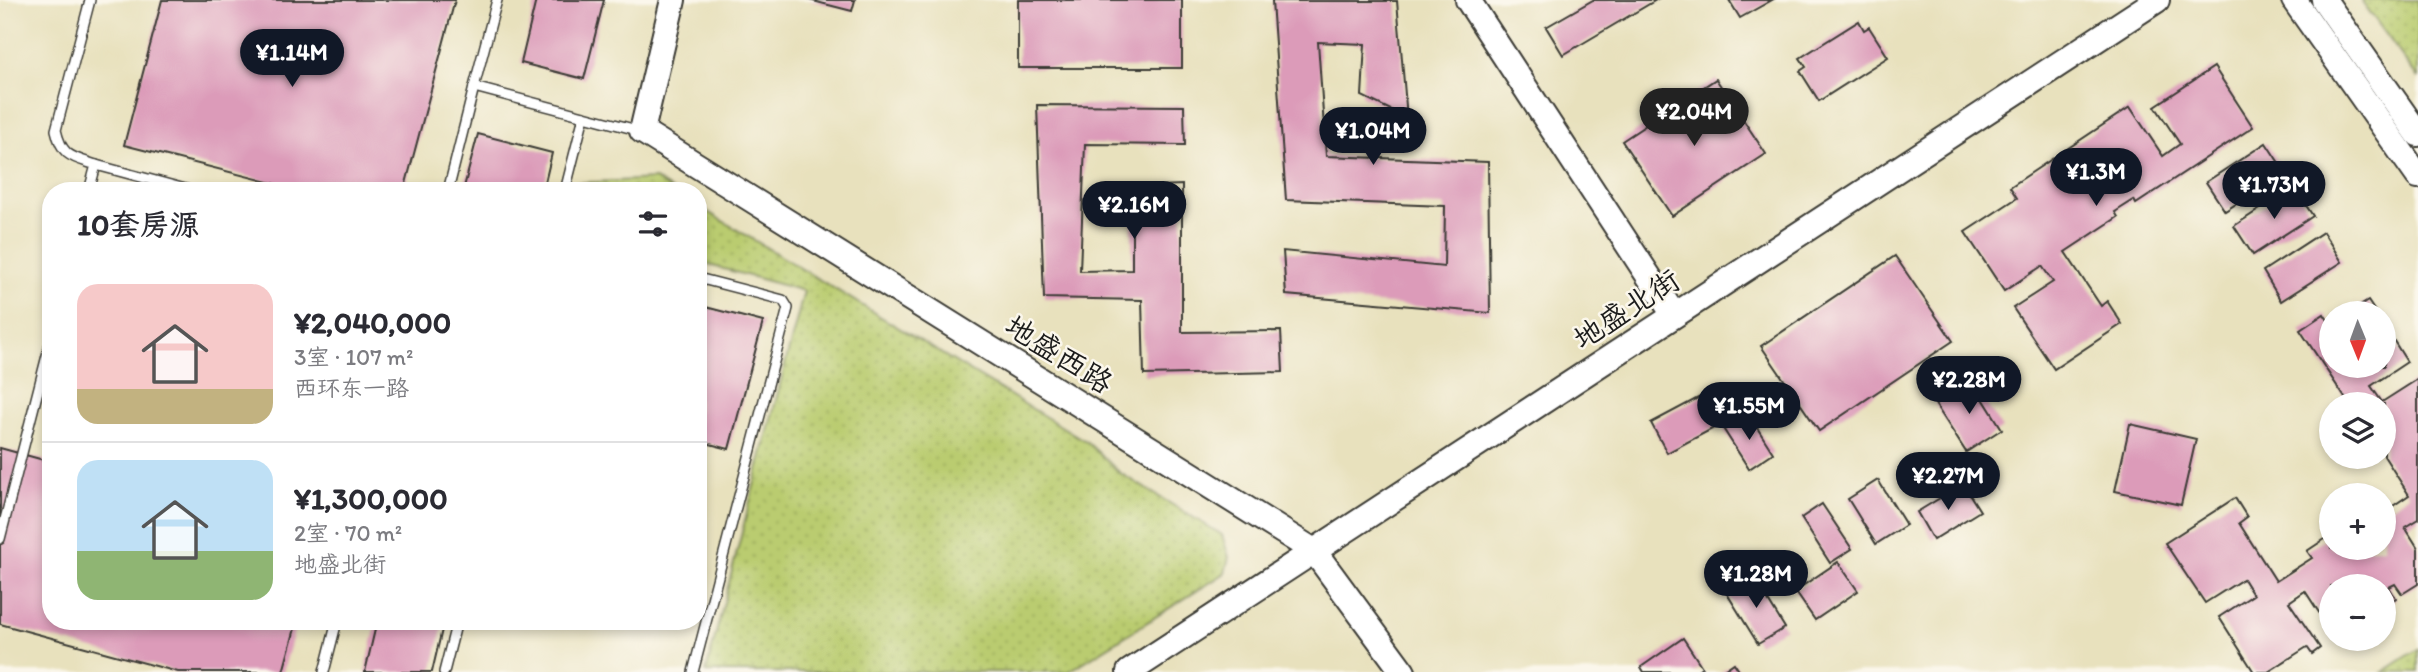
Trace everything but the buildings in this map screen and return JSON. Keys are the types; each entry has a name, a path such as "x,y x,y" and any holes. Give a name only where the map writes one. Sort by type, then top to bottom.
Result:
{"street":[{"path":"642,131 673,0"},
{"path":"1468,0 1674,315"},
{"name":"地盛北街","path":"1129,672 2157,0"},
{"path":"2294,0 2418,176"},
{"path":"2324,0 2418,134"},
{"name":"地盛西路","path":"642,131 1314,551 1403,672"}],"lane":[{"path":"449,182 497,0"},
{"path":"87,1 56,130 59,144 68,156 159,182"},
{"path":"474,87 642,131"},
{"path":"567,182 584,116"},
{"path":"91,182 96,165"},
{"path":"707,280 783,300 789,308 707,619"},
{"path":"0,539 42,375"},
{"path":"324,672 335,630"},
{"path":"444,672 455,630"},
{"path":"693,672 704,630"}],"green space":[{"path":"2361,0 2418,0 2418,78"},
{"path":"655,179 660,182 596,182"},
{"path":"707,211 1087,442 1120,473 1222,535 1229,557 1225,573 1068,672 706,672 804,291 707,264"},
{"path":"2418,649 2418,672 2383,672"}]}
